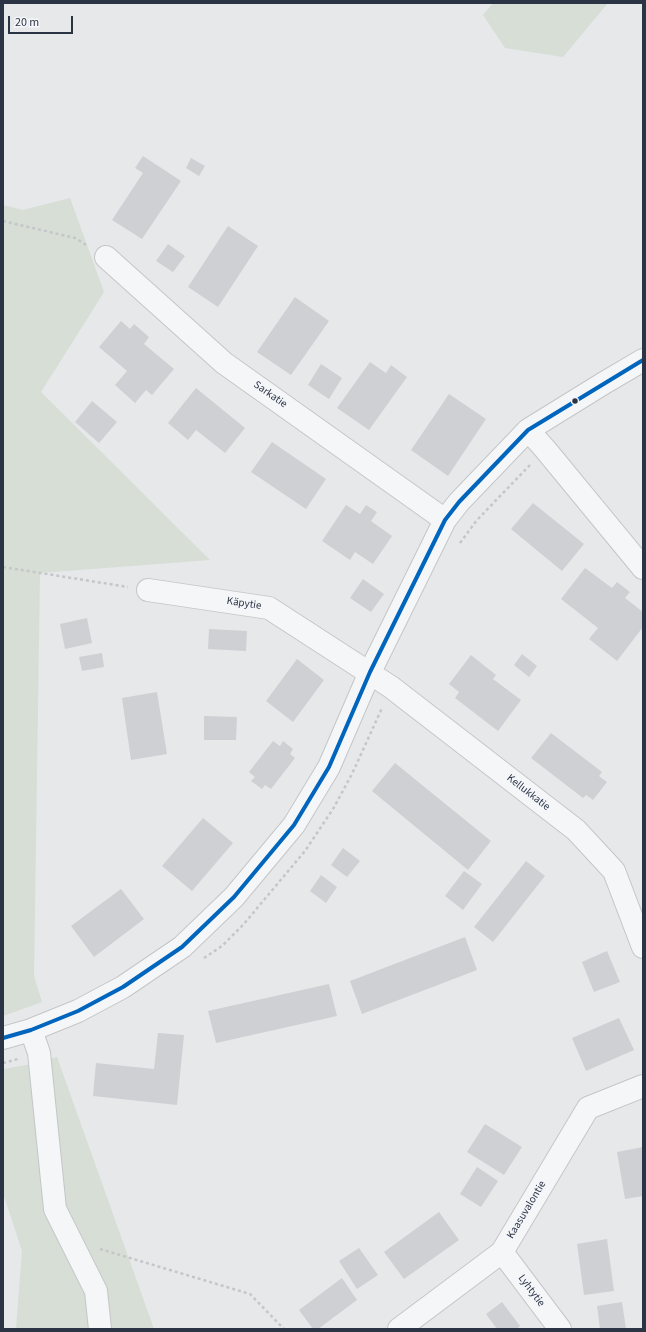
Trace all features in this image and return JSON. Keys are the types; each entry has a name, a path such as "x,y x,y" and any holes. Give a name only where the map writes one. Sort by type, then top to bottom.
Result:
{"street":[{"name":"Sarkatie","path":"106,257 224,363 445,520"},
{"path":"3,1038 31,1030 78,1011 123,988 182,947 234,897 294,826 329,767 370,672 445,520 528,430 604,382 643,360"},
{"path":"528,430 546,449 643,568"},
{"name":"Käpytie","path":"148,590 269,608 370,672"},
{"name":"Kellukkatie","path":"370,672 392,687 576,830 614,871 643,947"},
{"path":"31,1030 39,1053 55,1209 96,1291 100,1329"},
{"name":"Kaasuvalontie","path":"399,1329 502,1252 588,1108 643,1086"},
{"name":"Lyhtytie","path":"502,1252 560,1329"}],"path":[{"path":"3,221 75,238 106,257"},
{"path":"3,567 148,590"},
{"path":"95,1248 250,1294 284,1329"}],"shaded area":[{"path":"493,3 608,3 563,57 505,48 483,15"},
{"path":"70,198 104,292 41,392 210,560 40,573 34,976 42,1002 3,1016 3,205 23,210"},
{"path":"57,1057 154,1329 16,1329 22,1251 3,1193 3,1069"}],"building":[{"path":"143,156 181,181 142,239 112,220 143,173 135,168"},
{"path":"191,158 205,166 199,176 186,168"},
{"path":"228,226 258,246 218,307 188,287"},
{"path":"168,244 185,256 173,272 156,261"},
{"path":"295,297 329,321 291,375 257,352"},
{"path":"121,321 130,329 134,324 149,337 144,344 174,369 152,395 146,390 135,403 115,385 127,371 99,347"},
{"path":"370,362 386,373 391,365 407,377 369,430 337,408"},
{"path":"321,364 342,378 329,399 308,385"},
{"path":"196,388 245,428 225,453 196,430 188,440 168,423"},
{"path":"449,394 486,419 448,476 411,450"},
{"path":"92,401 117,422 99,443 75,422"},
{"path":"272,442 326,479 306,509 251,472"},
{"path":"533,503 584,544 562,571 511,529"},
{"path":"346,505 360,514 366,505 377,512 371,521 392,536 373,564 355,552 350,560 322,541"},
{"path":"585,568 612,588 617,582 630,592 625,598 643,612 643,627 617,661 589,639 598,628 561,599"},
{"path":"363,579 384,594 371,612 350,598"},
{"path":"87,618 92,643 65,649 60,624"},
{"path":"209,629 247,631 246,651 208,649"},
{"path":"102,653 104,667 82,671 79,657"},
{"path":"522,654 537,666 529,677 514,665"},
{"path":"471,655 496,675 493,679 521,700 498,731 455,698 459,692 449,684"},
{"path":"297,659 324,680 293,722 266,701"},
{"path":"157,692 167,754 131,760 122,698"},
{"path":"204,716 237,717 236,740 204,740"},
{"path":"551,733 602,772 599,776 607,782 593,800 586,795 583,798 531,758"},
{"path":"273,741 280,746 283,741 293,749 290,754 295,758 271,789 265,785 262,789 251,781 255,777 249,772"},
{"path":"395,763 491,841 468,870 372,791"},
{"path":"203,818 233,843 192,891 162,866"},
{"path":"343,848 360,861 347,877 331,865"},
{"path":"526,861 545,876 493,942 474,927"},
{"path":"464,871 482,884 463,910 445,896"},
{"path":"321,875 337,887 326,903 310,891"},
{"path":"121,889 144,919 94,957 71,926"},
{"path":"465,937 477,970 362,1014 350,981"},
{"path":"607,951 620,982 594,992 582,962"},
{"path":"329,984 337,1016 216,1043 208,1011"},
{"path":"619,1018 634,1050 586,1071 572,1038"},
{"path":"158,1033 184,1035 177,1105 93,1096 96,1063 154,1069"},
{"path":"485,1124 522,1147 504,1175 467,1152"},
{"path":"643,1147 643,1196 625,1199 617,1152"},
{"path":"477,1167 498,1181 481,1207 460,1194"},
{"path":"439,1212 459,1240 404,1279 384,1252"},
{"path":"607,1239 614,1291 584,1295 577,1244"},
{"path":"359,1248 378,1275 357,1289 339,1261"},
{"path":"342,1278 357,1300 318,1329 313,1329 299,1310"},
{"path":"502,1302 520,1326 517,1329 497,1329 486,1314"},
{"path":"622,1302 626,1329 600,1329 597,1306"}],"transit line":[{"path":"3,1038 31,1030 78,1011 123,987 182,947 234,897 294,825 329,767 370,672 445,520 459,502 528,430 643,360"}]}
